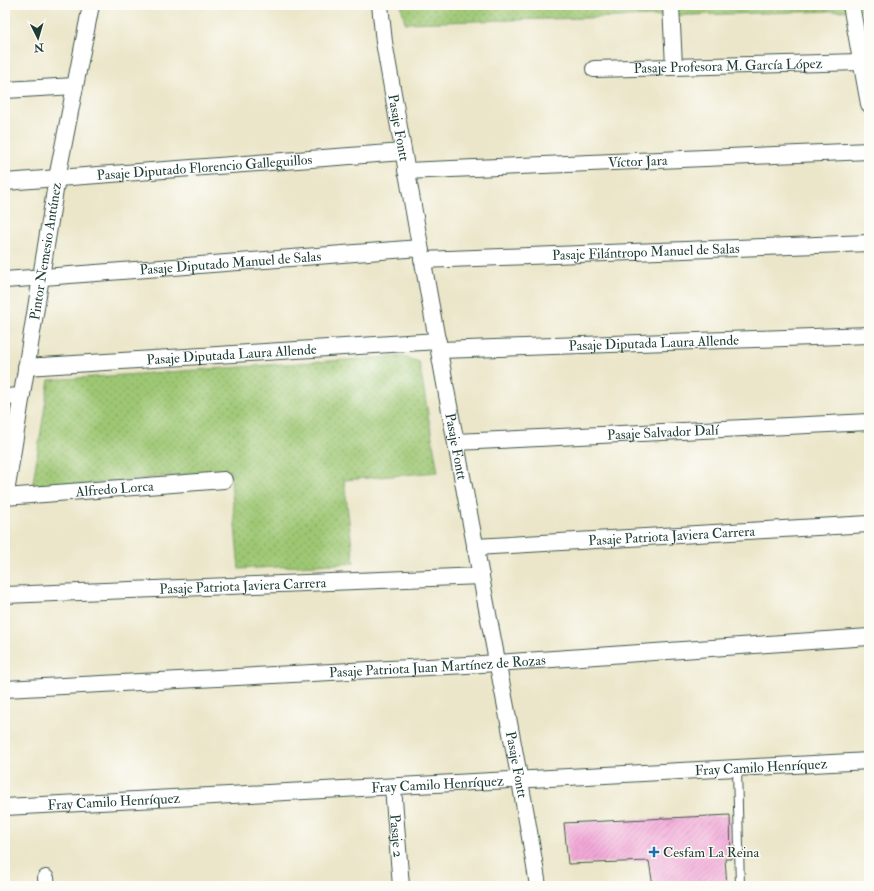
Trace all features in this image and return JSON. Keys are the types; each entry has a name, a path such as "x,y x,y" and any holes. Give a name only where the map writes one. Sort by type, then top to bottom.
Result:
{"street":[{"name":"Pintor Nemesio Antúnez","path":"5,498 58,178 91,5"},
{"name":"Pasaje Fontt","path":"380,5 384,42 406,171 480,576 521,780 538,886"},
{"path":"670,5 674,66"},
{"path":"850,5 869,100"},
{"name":"Pasaje Profesora M. García López","path":"594,70 674,66 861,62"},
{"path":"5,90 75,86"},
{"name":"Víctor Jara","path":"406,171 869,151"},
{"name":"Pasaje Diputado Florencio Galleguillos","path":"5,182 403,152"},
{"name":"Pasaje Filántropo Manuel de Salas","path":"421,254 869,243"},
{"name":"Pasaje Diputado Manuel de Salas","path":"5,280 421,254"},
{"name":"Pasaje Diputada Laura Allende","path":"26,367 439,346 869,335"},
{"path":"5,397 22,396"},
{"name":"Pasaje Salvador Dalí","path":"456,442 869,422"},
{"name":"Alfredo Lorca","path":"5,498 224,480"},
{"name":"Pasaje Patriota Javiera Carrera","path":"475,547 869,524"},
{"name":"Pasaje Patriota Javiera Carrera","path":"5,595 480,576"},
{"name":"Pasaje Patriota Juan Martínez de Rozas","path":"5,689 497,663 869,637"},
{"name":"Fray Camilo Henríquez","path":"5,807 869,761"},
{"name":"Pasaje 2","path":"393,787 401,886"}],"lane":[{"path":"737,768 740,886"}],"green space":[{"path":"401,5 869,5 869,10 405,23"},
{"path":"403,356 419,362 438,472 344,480 354,563 239,569 230,471 32,489 49,380"}],"building":[{"path":"730,815 731,859 725,859 727,886 653,886 649,861 568,864 564,823"}],"place":[{"name":"Cesfam La Reina","path":"654,852"}]}
